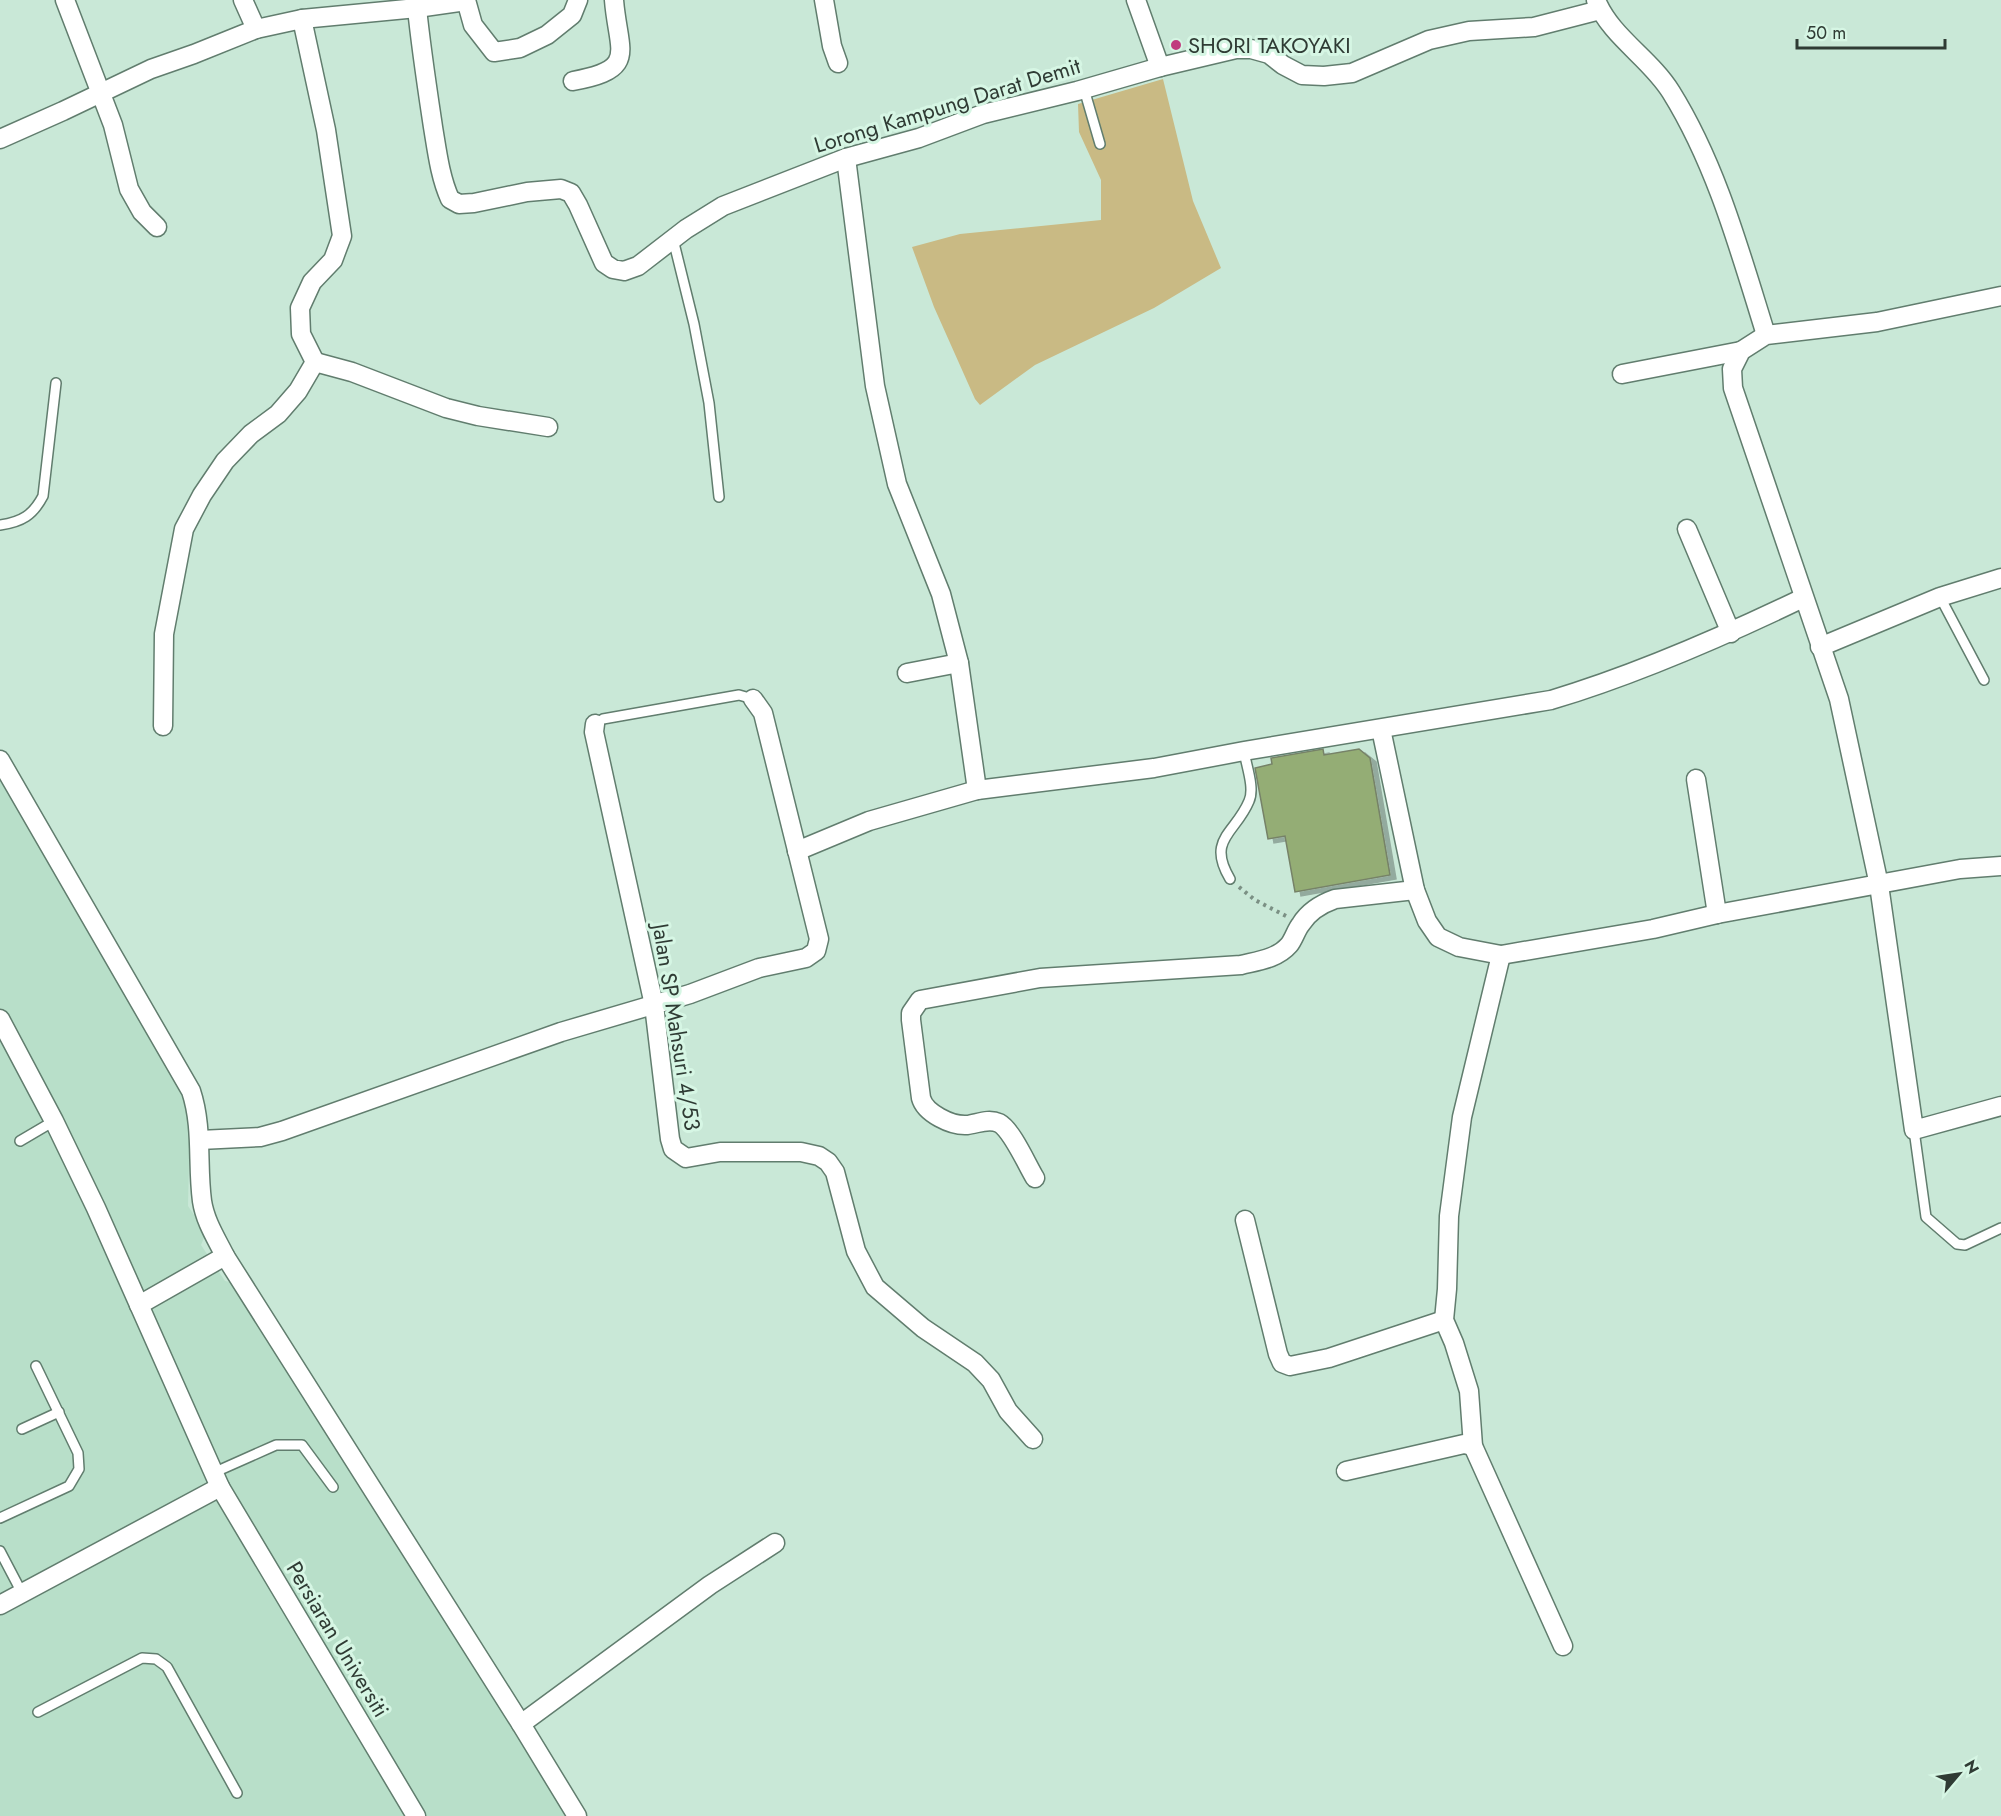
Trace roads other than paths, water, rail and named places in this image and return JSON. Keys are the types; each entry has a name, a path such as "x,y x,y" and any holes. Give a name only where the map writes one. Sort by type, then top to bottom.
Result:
{"street":[{"path":"65,0 102,92 129,189 142,212 157,227"},
{"path":"243,0 256,29"},
{"path":"0,139 151,69 256,29 302,19 417,8 466,0 473,25 494,52 520,48 547,35 572,15 578,0"},
{"path":"573,81 596,77 609,72 618,64 621,53 614,0"},
{"path":"824,0 832,46 838,63"},
{"path":"1136,0 1160,67"},
{"path":"1598,5 1620,36 1646,61 1669,89 1688,121 1730,221 1766,335"},
{"name":"Lorong Kampung Darat Demit","path":"417,8 437,152 444,186 450,199 459,204 527,192 561,189 571,193 579,205 604,263 613,269 624,271 638,266 673,239 723,206 846,158 919,138 984,114 1236,49 1251,49 1269,54 1302,75 1324,76 1352,73 1429,40 1469,32 1534,27 1598,5"},
{"path":"302,19 326,130 342,236 333,260 312,282 300,308 301,334 315,362 352,372 446,408 478,416 548,427"},
{"path":"846,158 877,397 897,484 941,594 959,663 977,790"},
{"path":"1622,374 1741,351 1766,335 1877,322 2001,296"},
{"path":"1741,351 1732,369 1732,388 1839,699 1880,885 1914,1131 2001,1106"},
{"path":"163,726 164,634 184,528 202,495 225,461 251,434 278,414 298,391 315,362"},
{"path":"1687,529 1731,633"},
{"path":"1820,647 1940,597 2001,578"},
{"path":"797,851 869,821 977,790 1154,768 1551,700 1731,633 1803,598"},
{"path":"907,673 959,663"},
{"path":"200,1140 260,1137 282,1131 468,1067 561,1032 690,994 759,968 806,958 816,951 819,939 763,713 753,699"},
{"name":"Jalan SP Mahsuri 4/53","path":"595,724 594,732 654,1005 670,1139 674,1149 686,1158 720,1152 801,1152 819,1156 828,1162 835,1172 856,1251 875,1287 923,1328 975,1363 991,1380 1008,1411 1033,1439"},
{"path":"1381,729 1415,890 1426,921 1438,937 1459,947 1501,955 1653,929 1717,914 1960,869 2001,866"},
{"path":"0,760 185,1077 196,1104 202,1200 209,1224 225,1256 577,1816"},
{"path":"1696,779 1717,914"},
{"path":"1035,1178 1007,1131 998,1123 986,1121 960,1125 934,1115 925,1108 921,1098 911,1020 914,1005 920,1000 1040,978 1241,965 1268,959 1283,951 1290,944 1302,922 1318,906 1335,899 1415,890"},
{"path":"1501,955 1461,1117 1449,1216 1444,1320 1454,1343 1468,1391 1473,1446 1563,1646"},
{"name":"Persiaran Universiti","path":"0,1019 54,1121 96,1208 217,1480 416,1816"},
{"path":"1245,1220 1282,1363 1290,1366 1329,1358 1444,1320"},
{"path":"140,1305 225,1256"},
{"path":"1346,1471 1464,1444 1473,1446"},
{"path":"0,1605 217,1480"},
{"path":"521,1724 710,1585 775,1543"}],"lane":[{"path":"1084,89 1100,144"},
{"path":"673,239 694,324 709,403 719,497"},
{"path":"0,525 20,520 35,512 43,496 56,383"},
{"path":"1940,597 1984,680"},
{"path":"595,724 603,719 738,695 753,699"},
{"path":"1230,879 1223,868 1221,853 1223,839 1250,800 1251,788 1244,751"},
{"path":"20,1141 54,1121"},
{"path":"1914,1131 1926,1217 1957,1244 1965,1245 2001,1228"},
{"path":"0,1518 69,1486 79,1469 78,1453 36,1366"},
{"path":"22,1429 59,1412"},
{"path":"217,1480 276,1445 302,1445 333,1487"},
{"path":"0,1551 22,1593"},
{"path":"38,1712 142,1658 156,1659 167,1667 237,1793"}],"place":[{"name":"SHORI TAKOYAKI","path":"1176,45"}]}
